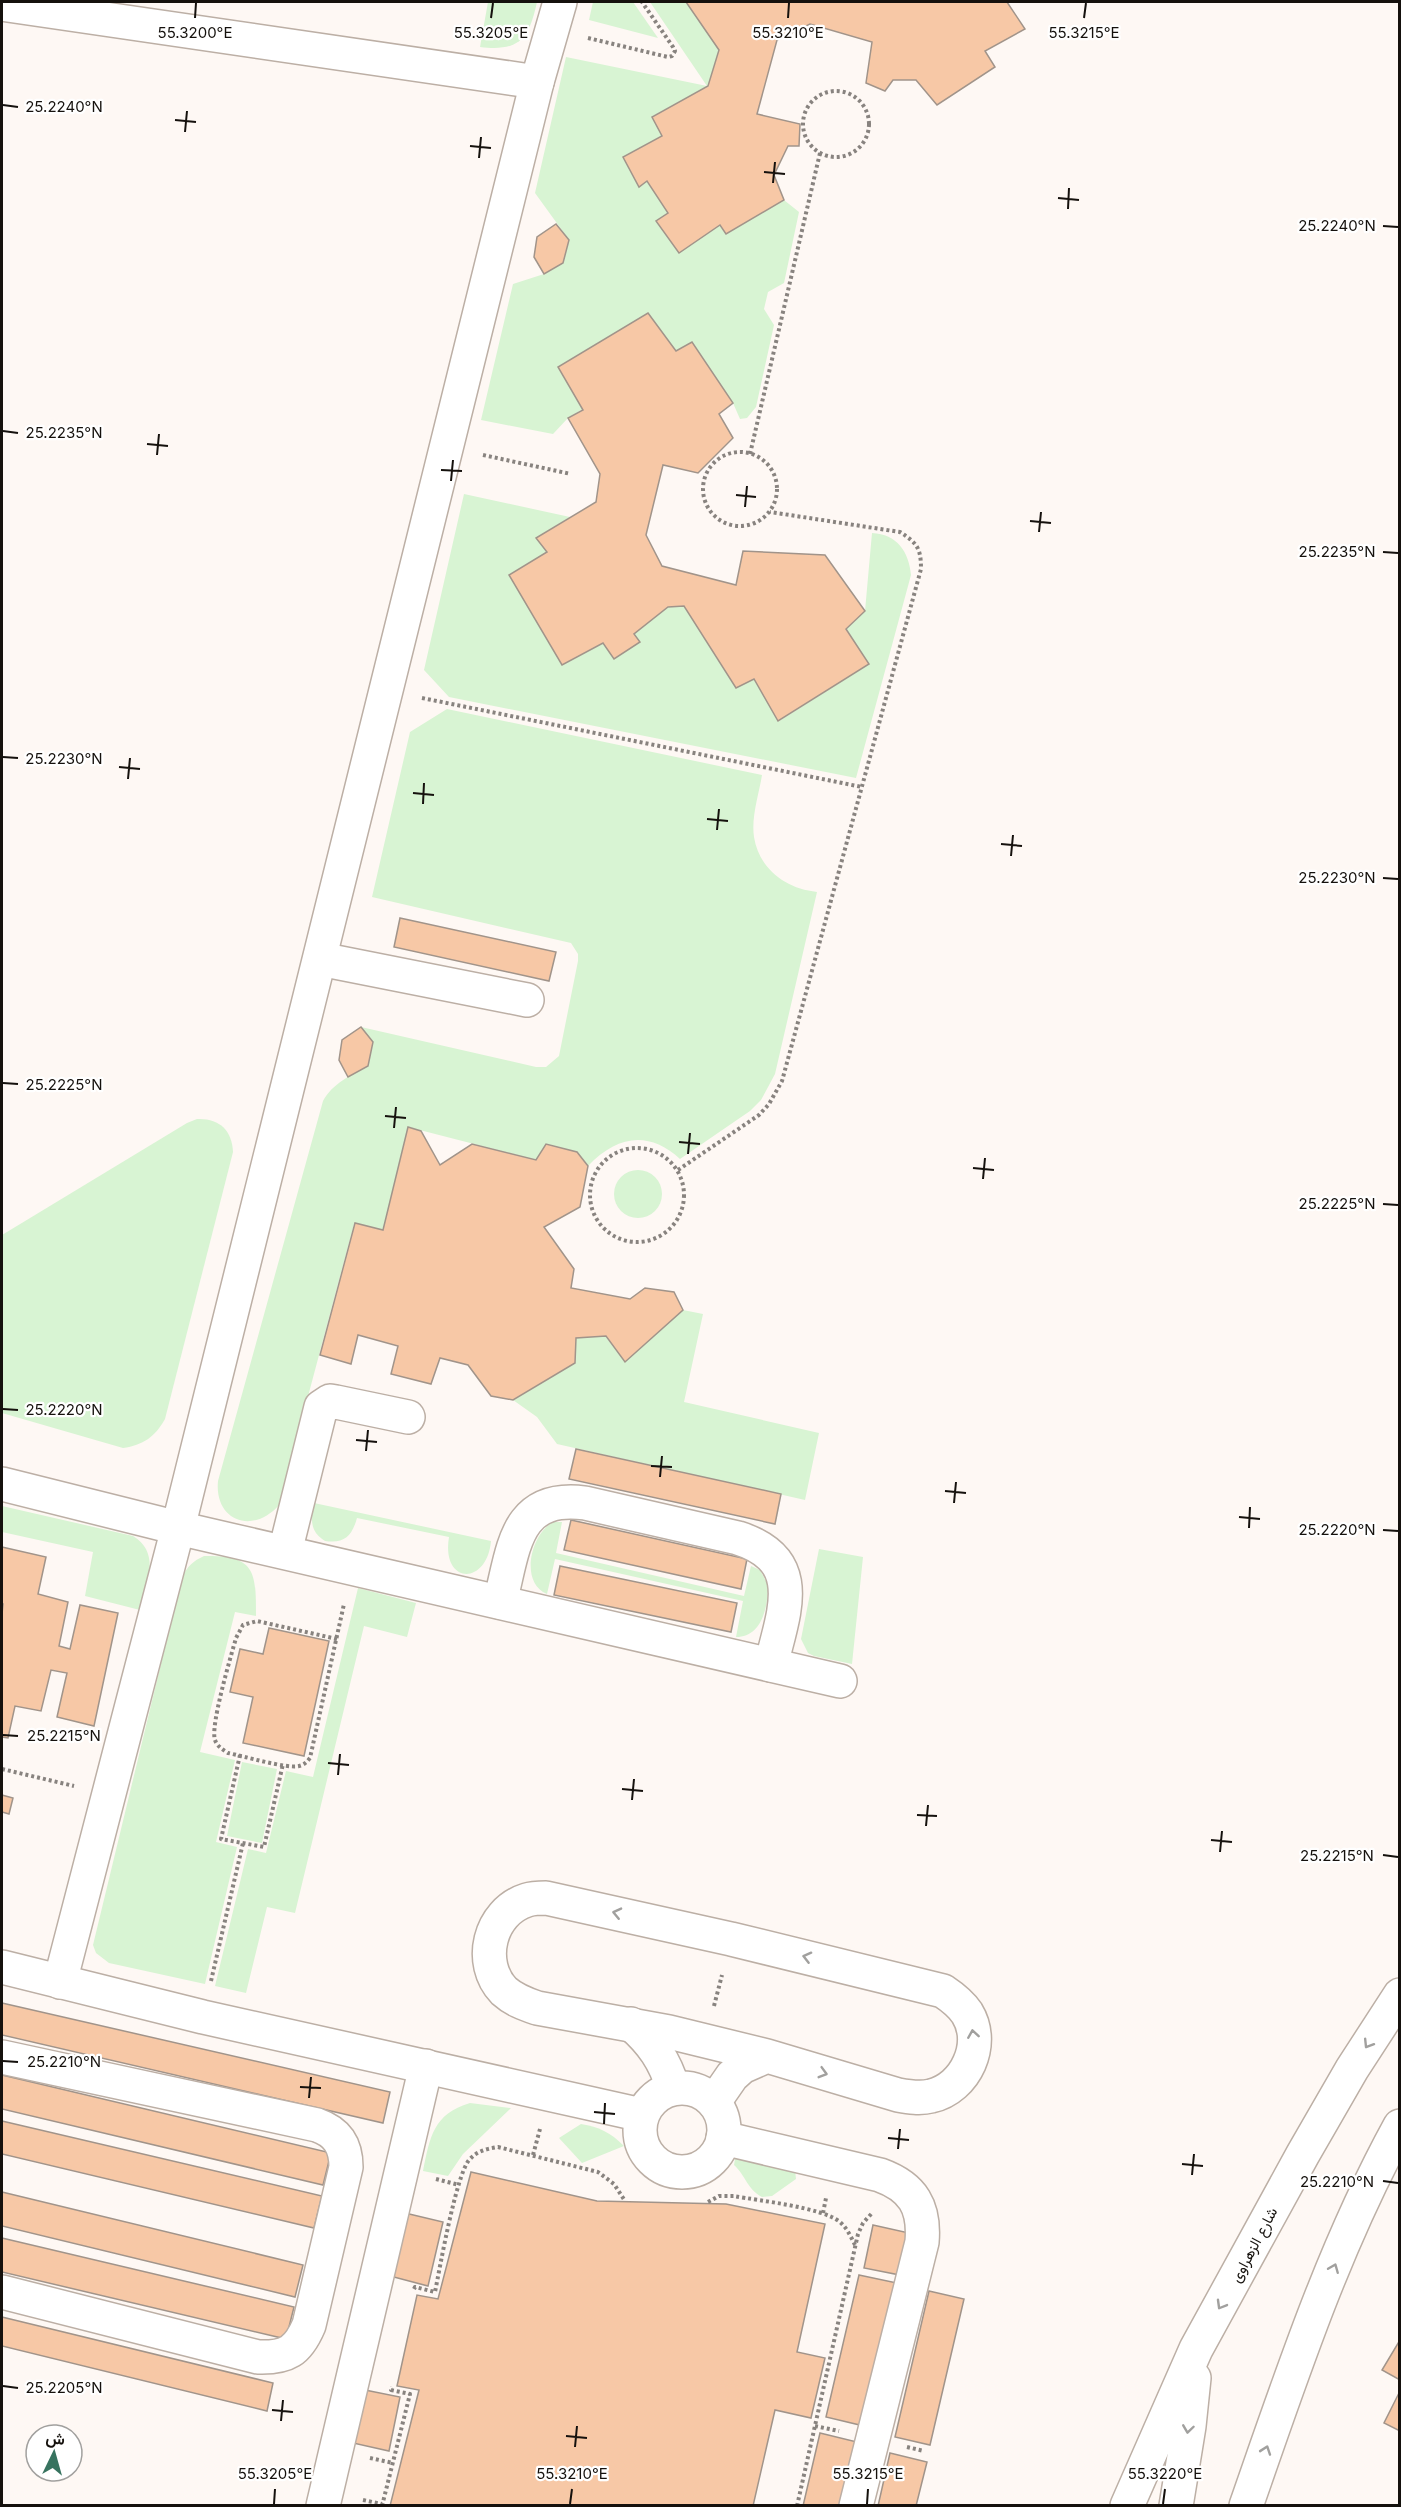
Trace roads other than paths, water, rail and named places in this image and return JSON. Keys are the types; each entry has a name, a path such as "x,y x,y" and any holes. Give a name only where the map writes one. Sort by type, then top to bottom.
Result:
{"street":[{"path":"2,4 537,82"},
{"path":"60,1982 178,1528 537,82 556,16"},
{"path":"320,959 527,1000"},
{"path":"285,1552 321,1407 325,1403 336,1401 408,1417"},
{"path":"2,1484 178,1528 840,1681"},
{"path":"500,1602 516,1541 525,1521 542,1507 563,1500 738,1538 758,1544 774,1557 784,1575 788,1595 771,1665"},
{"path":"546,1898 731,1939 943,1991 957,2001 968,2014 974,2030 974,2047 965,2071 948,2089 932,2096 915,2098 898,2095 767,2056 631,2024 537,2008 519,2002 504,1991 494,1976 489,1958 490,1939 498,1922 511,1909 527,1900 546,1898"},
{"path":"2,1967 203,2017 642,2115"},
{"name":"شارع الزهراوى","path":"1127,2505 1196,2349 1303,2154 1353,2068 1400,1995"},
{"path":"631,2024 654,2047 663,2062 673,2088"},
{"path":"714,2102 722,2088 737,2072 767,2056"},
{"path":"2,2057 316,2125 336,2135 343,2144 346,2155 309,2325 303,2340 291,2352 275,2358 258,2357 2,2292"},
{"path":"323,2505 426,2066"},
{"path":"673,2088 688,2088 702,2092 714,2102 722,2119 723,2138 715,2155 701,2167 683,2171 664,2168 654,2161 646,2151 640,2134 642,2115 649,2103 660,2093 673,2088"},
{"path":"1246,2505 1300,2354 1337,2261 1400,2126"},
{"path":"723,2138 880,2175 896,2181 919,2207 923,2224 922,2242 856,2505"},
{"path":"1176,2505 1189,2426 1196,2349"}]}
